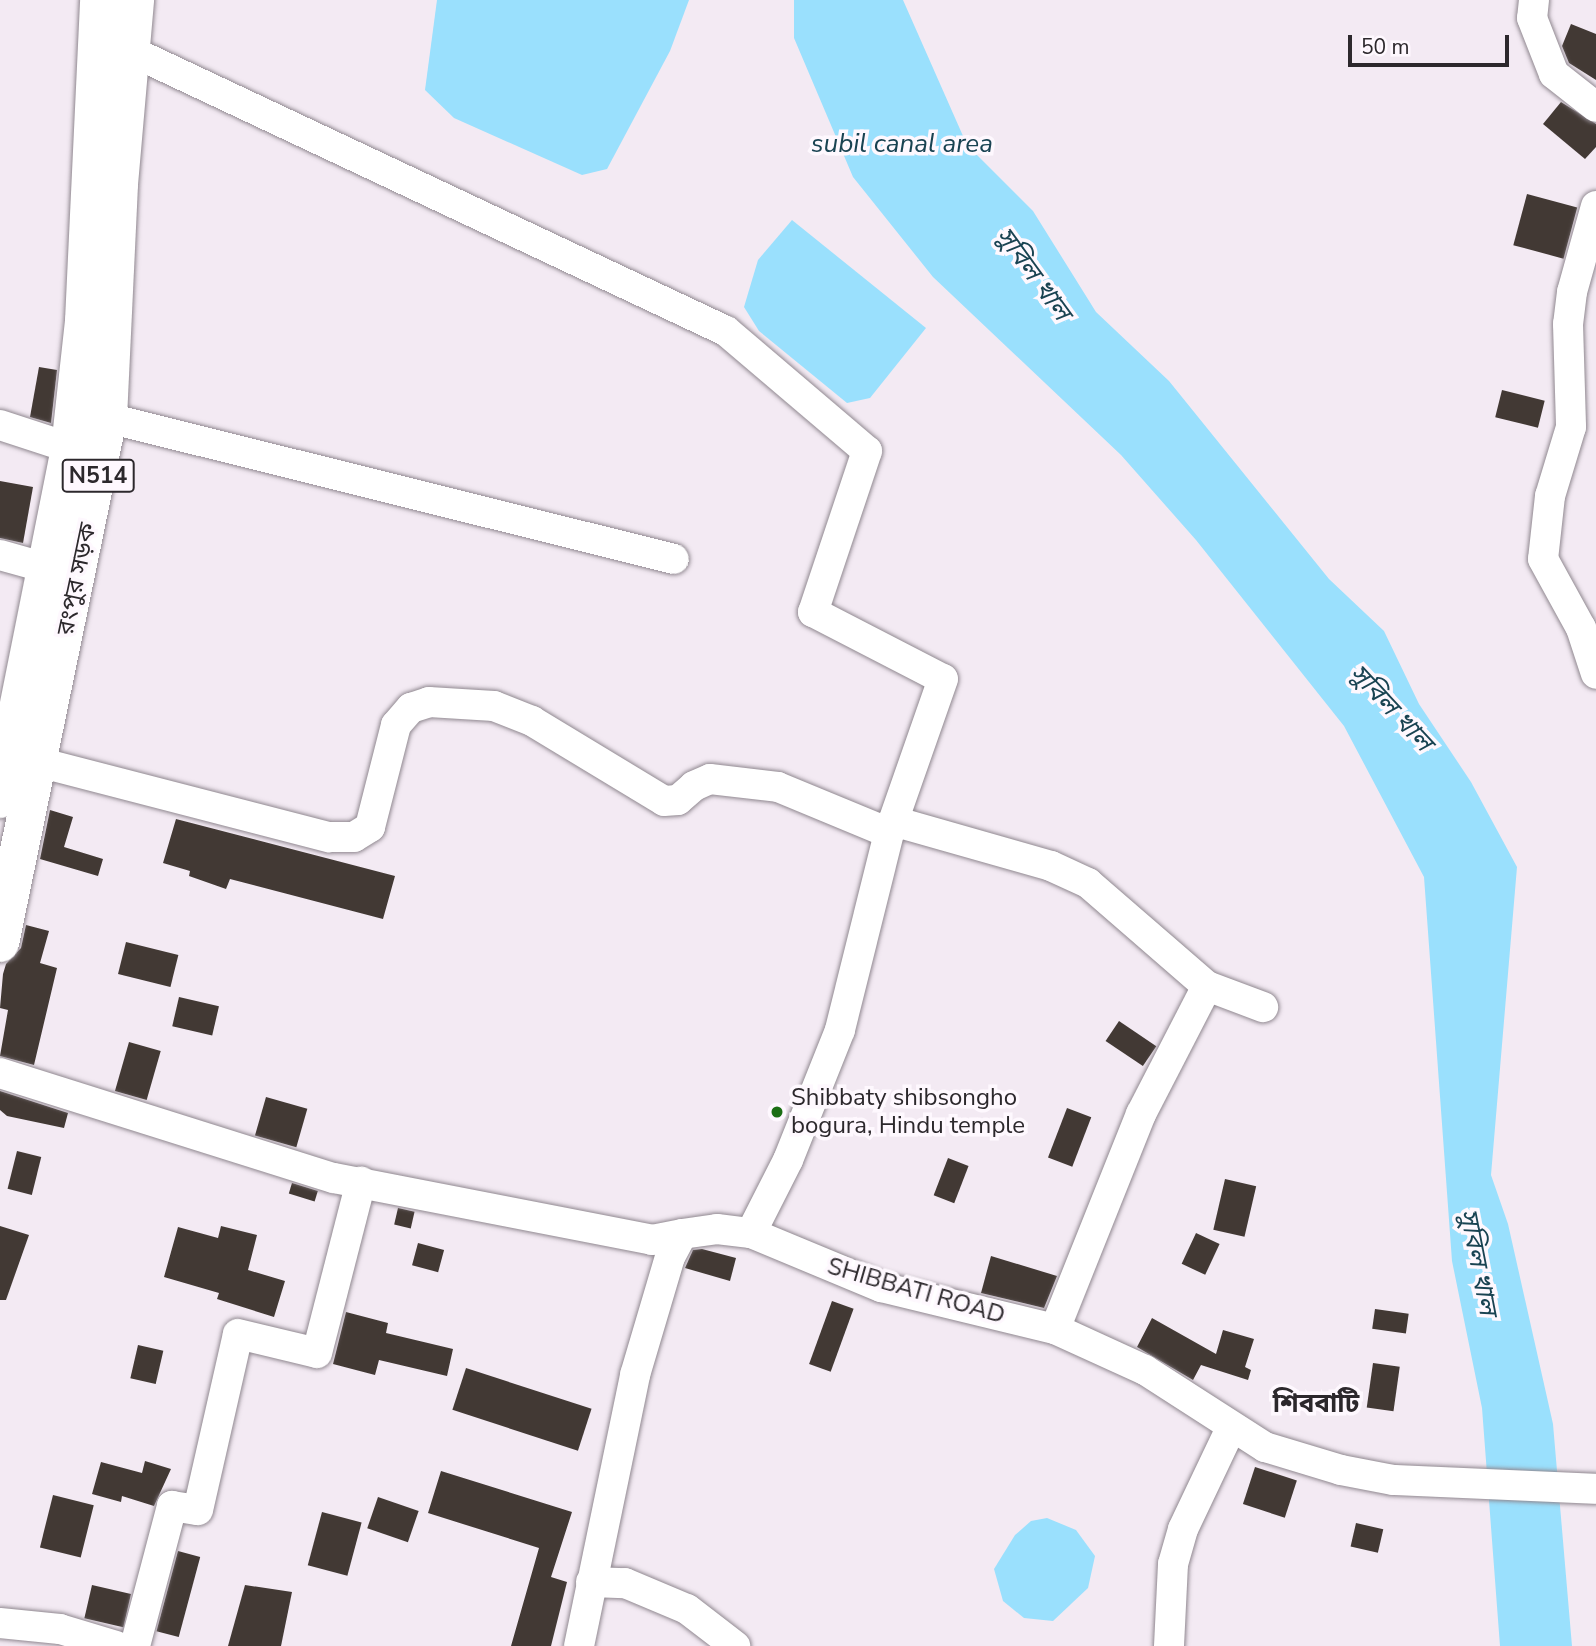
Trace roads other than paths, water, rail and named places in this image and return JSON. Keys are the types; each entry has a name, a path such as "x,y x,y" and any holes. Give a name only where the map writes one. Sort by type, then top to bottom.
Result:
{"highway":[{"name":"রংপুর সড়ক","path":"0,799 43,567 70,448 85,307 99,0"},
{"name":"রংপুর সড়ক","path":"0,943 108,418 119,184 133,52 135,0"}],"street":[{"path":"1534,0 1532,18 1554,74 1596,107"},
{"path":"133,52 726,331 867,451 813,612 943,680 891,827 839,1030 788,1160 751,1233"},
{"path":"1596,205 1572,292 1568,324 1571,426 1550,496 1543,559 1581,628 1596,674"},
{"path":"108,418 674,559"},
{"path":"0,425 70,448"},
{"path":"0,555 43,567"},
{"path":"38,762 329,837 354,837 370,827 396,725 411,708 429,702 494,706 532,721 664,801 678,800 694,786 710,779 778,787 891,827 1051,866 1088,883 1207,986 1263,1007"},
{"path":"1055,1329 1141,1114 1207,986"},
{"name":"SHIBBATI ROAD","path":"0,1073 200,1138 361,1182 652,1240 717,1229 751,1233 881,1287 1055,1329 1145,1370 1231,1428 1265,1447 1341,1471 1393,1480 1596,1489"},
{"path":"135,1646 172,1506 198,1510 239,1334 317,1353 361,1182"},
{"path":"579,1646 635,1375 670,1257 682,1234"},
{"path":"1169,1646 1174,1564 1183,1529 1231,1428"},
{"path":"591,1582 625,1584 687,1609 735,1646"},
{"path":"0,1623 60,1629 116,1646"}],"water":[{"path":"437,0 689,0 670,51 607,169 582,175 454,118 425,90"},
{"name":"subil canal area","path":"794,0 903,0 967,145 1033,211 1096,312 1169,381 1329,579 1384,631 1419,704 1471,782 1517,867 1491,1175 1508,1224 1553,1424 1572,1646 1500,1646 1482,1408 1452,1261 1424,877 1344,726 1196,540 1121,455 933,277 853,177 794,38"},
{"path":"792,220 926,328 870,398 847,403 759,331 744,307 758,260"},
{"path":"1047,1518 1076,1530 1095,1556 1088,1588 1053,1621 1024,1618 1003,1601 994,1569 1015,1535 1031,1521"}],"place":[{"name":"Shibbaty shibsongho bogura, Hindu temple","path":"777,1112"}],"district":[{"name":"শিববাটি","path":"1316,1404"}],"water label":[{"name":"সুবিল খাল","path":"1033,274"},
{"name":"সুবিল খাল","path":"1391,708"},
{"name":"সুবিল খাল","path":"1478,1262"}]}
